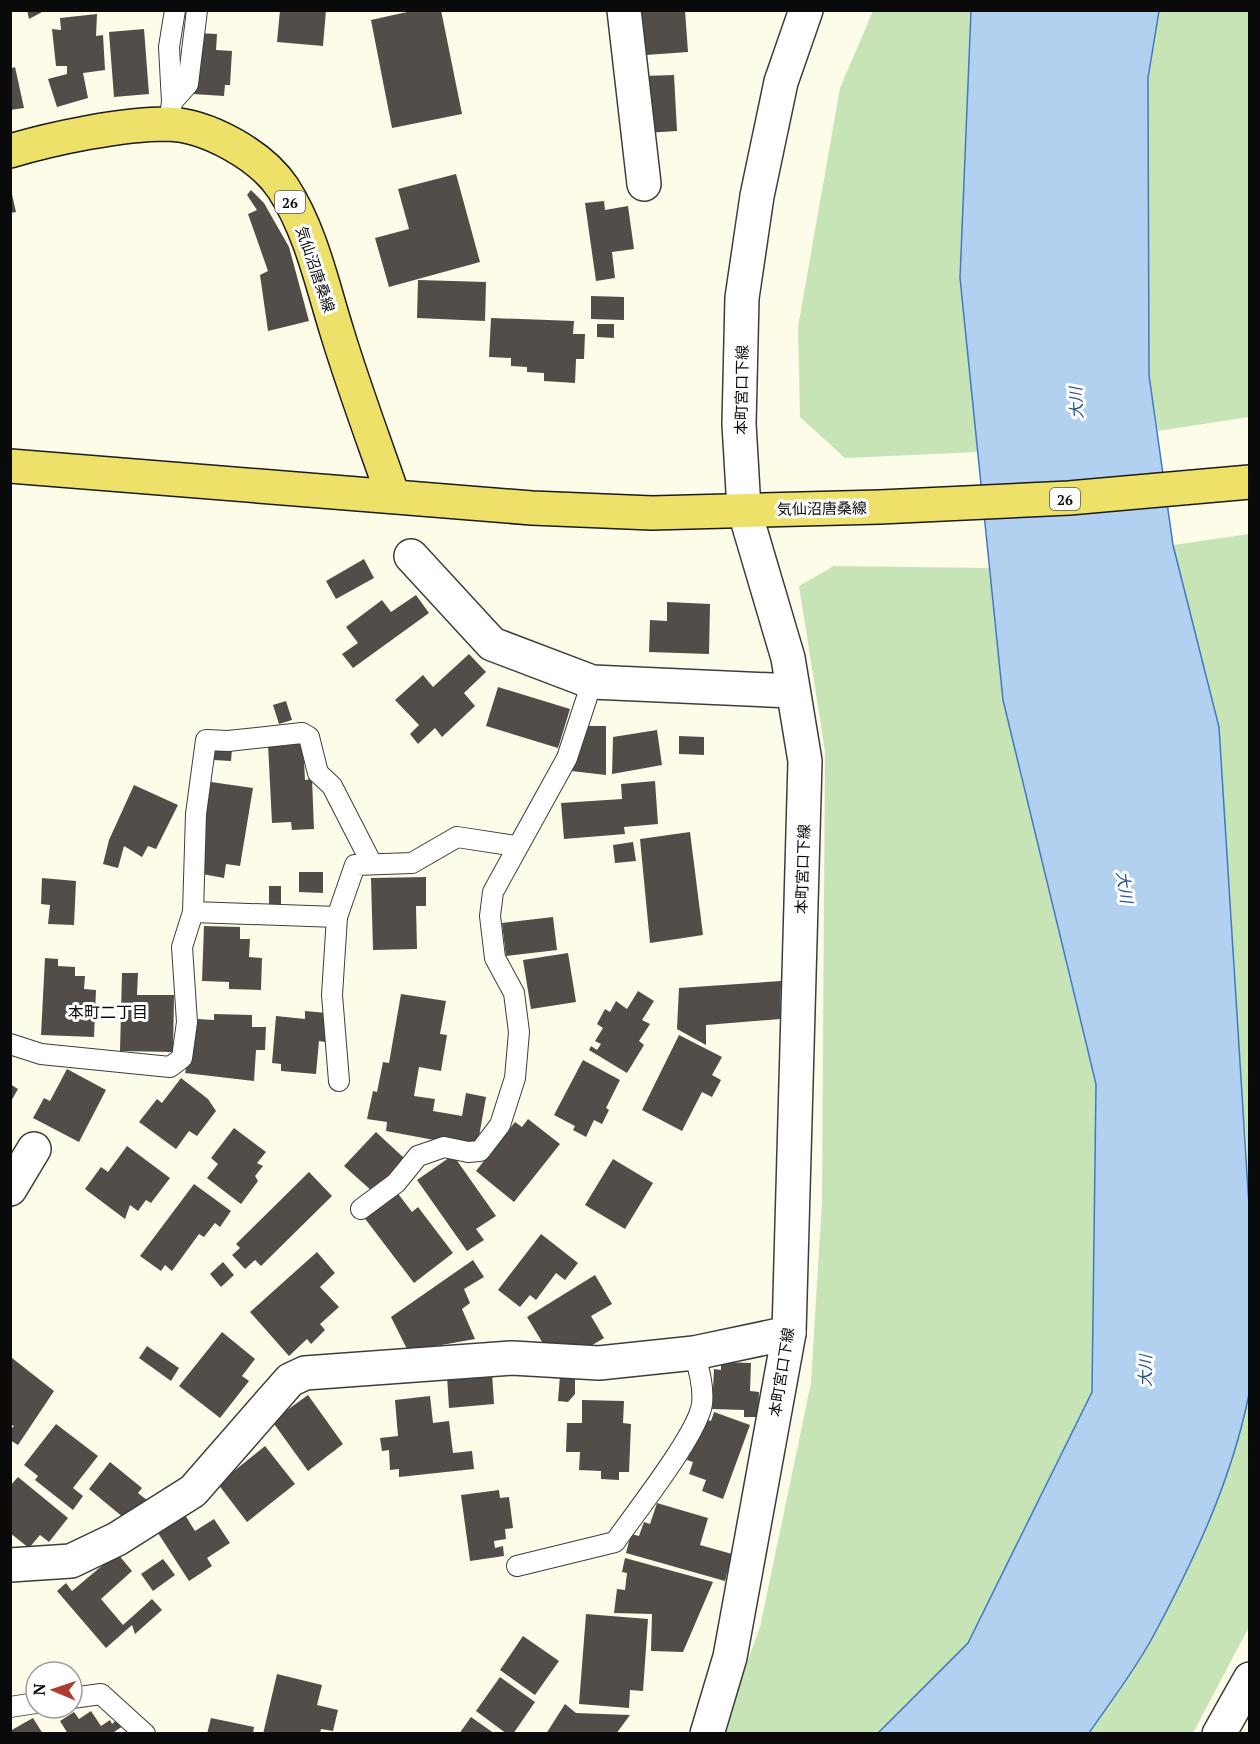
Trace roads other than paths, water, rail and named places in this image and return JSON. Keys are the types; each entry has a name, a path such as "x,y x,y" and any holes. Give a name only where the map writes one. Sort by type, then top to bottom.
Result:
{"main road":[{"name":"気仙沼唐桑線","path":"10,151 115,129 171,113 252,155 282,187 309,240 352,382 393,496"},
{"name":"気仙沼唐桑線","path":"10,466 532,508 640,513 880,507 1069,498 1250,482"}],"street":[{"path":"624,10 644,184"},
{"name":"本町宮口下線","path":"707,1734 730,1657 789,1333 805,760 788,658 744,509 739,424 742,298 757,196 781,82 806,10"},
{"path":"411,556 492,644 592,682 793,691"},
{"path":"10,1189 34,1149"},
{"path":"10,1564 71,1561 117,1539 193,1491 290,1380 305,1373 512,1358 599,1363 694,1353 789,1333"},
{"path":"1219,1734 1250,1679"}],"lane":[{"path":"171,113 169,47 175,10"},
{"path":"171,113 188,84 196,10"},
{"path":"361,1209 396,1183 418,1156 444,1147 468,1152 480,1151 500,1125 515,1078 519,1032 514,993 495,958 490,916 493,892 516,846 567,758 592,682"},
{"path":"10,1044 41,1054 170,1067 182,1058 187,1022 182,947 193,912 195,814 206,740 228,741 302,733 309,737 318,773 332,786 372,864"},
{"path":"339,1081 332,995 337,917 355,865 412,863 457,837 516,846"},
{"path":"193,912 337,917"},
{"path":"517,1566 615,1542 695,1426 702,1404 700,1373 694,1353"},
{"path":"84,1696 101,1694 145,1734"}],"water":[{"name":"大川","path":"971,11 1159,11 1148,78 1149,375 1173,545 1219,727 1249,1206 1249,1394 1232,1458 1195,1552 1166,1613 1143,1654 1089,1733 877,1734 968,1643 1092,1392 1096,1084 1003,700 960,278"}],"district":[{"name":"本町二丁目","path":"108,1012"}]}
